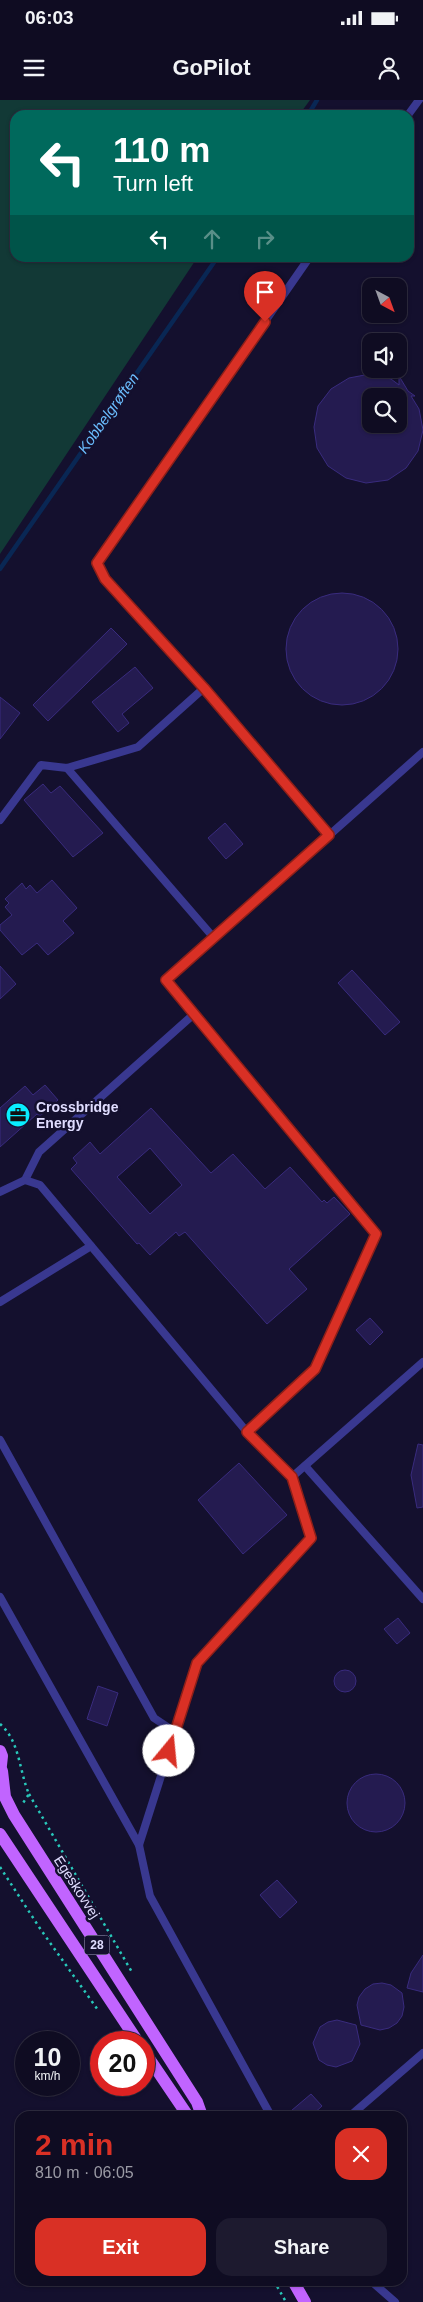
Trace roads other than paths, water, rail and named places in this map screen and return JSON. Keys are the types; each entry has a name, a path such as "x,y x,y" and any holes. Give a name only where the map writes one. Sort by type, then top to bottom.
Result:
{"main road":[{"name":"28","path":"0,1751 1,1772"},
{"name":"Egeskovvej","path":"1,1772 5,1796 14,1815 197,2102 200,2111"},
{"name":"28","path":"0,1834 131,2031"},
{"path":"155,2067 185,2111"},
{"path":"296,2286 305,2302"}],"lane":[{"path":"306,262 97,563 105,579 204,688 329,835"},
{"path":"0,820 41,765 67,768 138,747 204,688"},
{"path":"247,1432 315,1369 376,1234 166,980 423,752"},
{"path":"67,768 214,938"},
{"path":"0,1192 25,1180 39,1152 194,1014"},
{"path":"25,1180 40,1185 247,1432 292,1477 311,1538 197,1663 139,1845"},
{"path":"0,1302 91,1246"},
{"path":"292,1477 423,1362"},
{"path":"0,1440 154,1718 175,1732"},
{"path":"305,1466 423,1599"},
{"path":"0,1597 139,1845 150,1896 268,2111"},
{"path":"356,2111 423,2053"},
{"path":"376,2286 395,2302"}],"waterway":[{"name":"Kobbelgrøften","path":"311,110 317,100"},
{"name":"Kobbelgrøften","path":"0,569 214,262"}],"place":[{"name":"Crossbridge Energy","path":"18,1115"}]}
